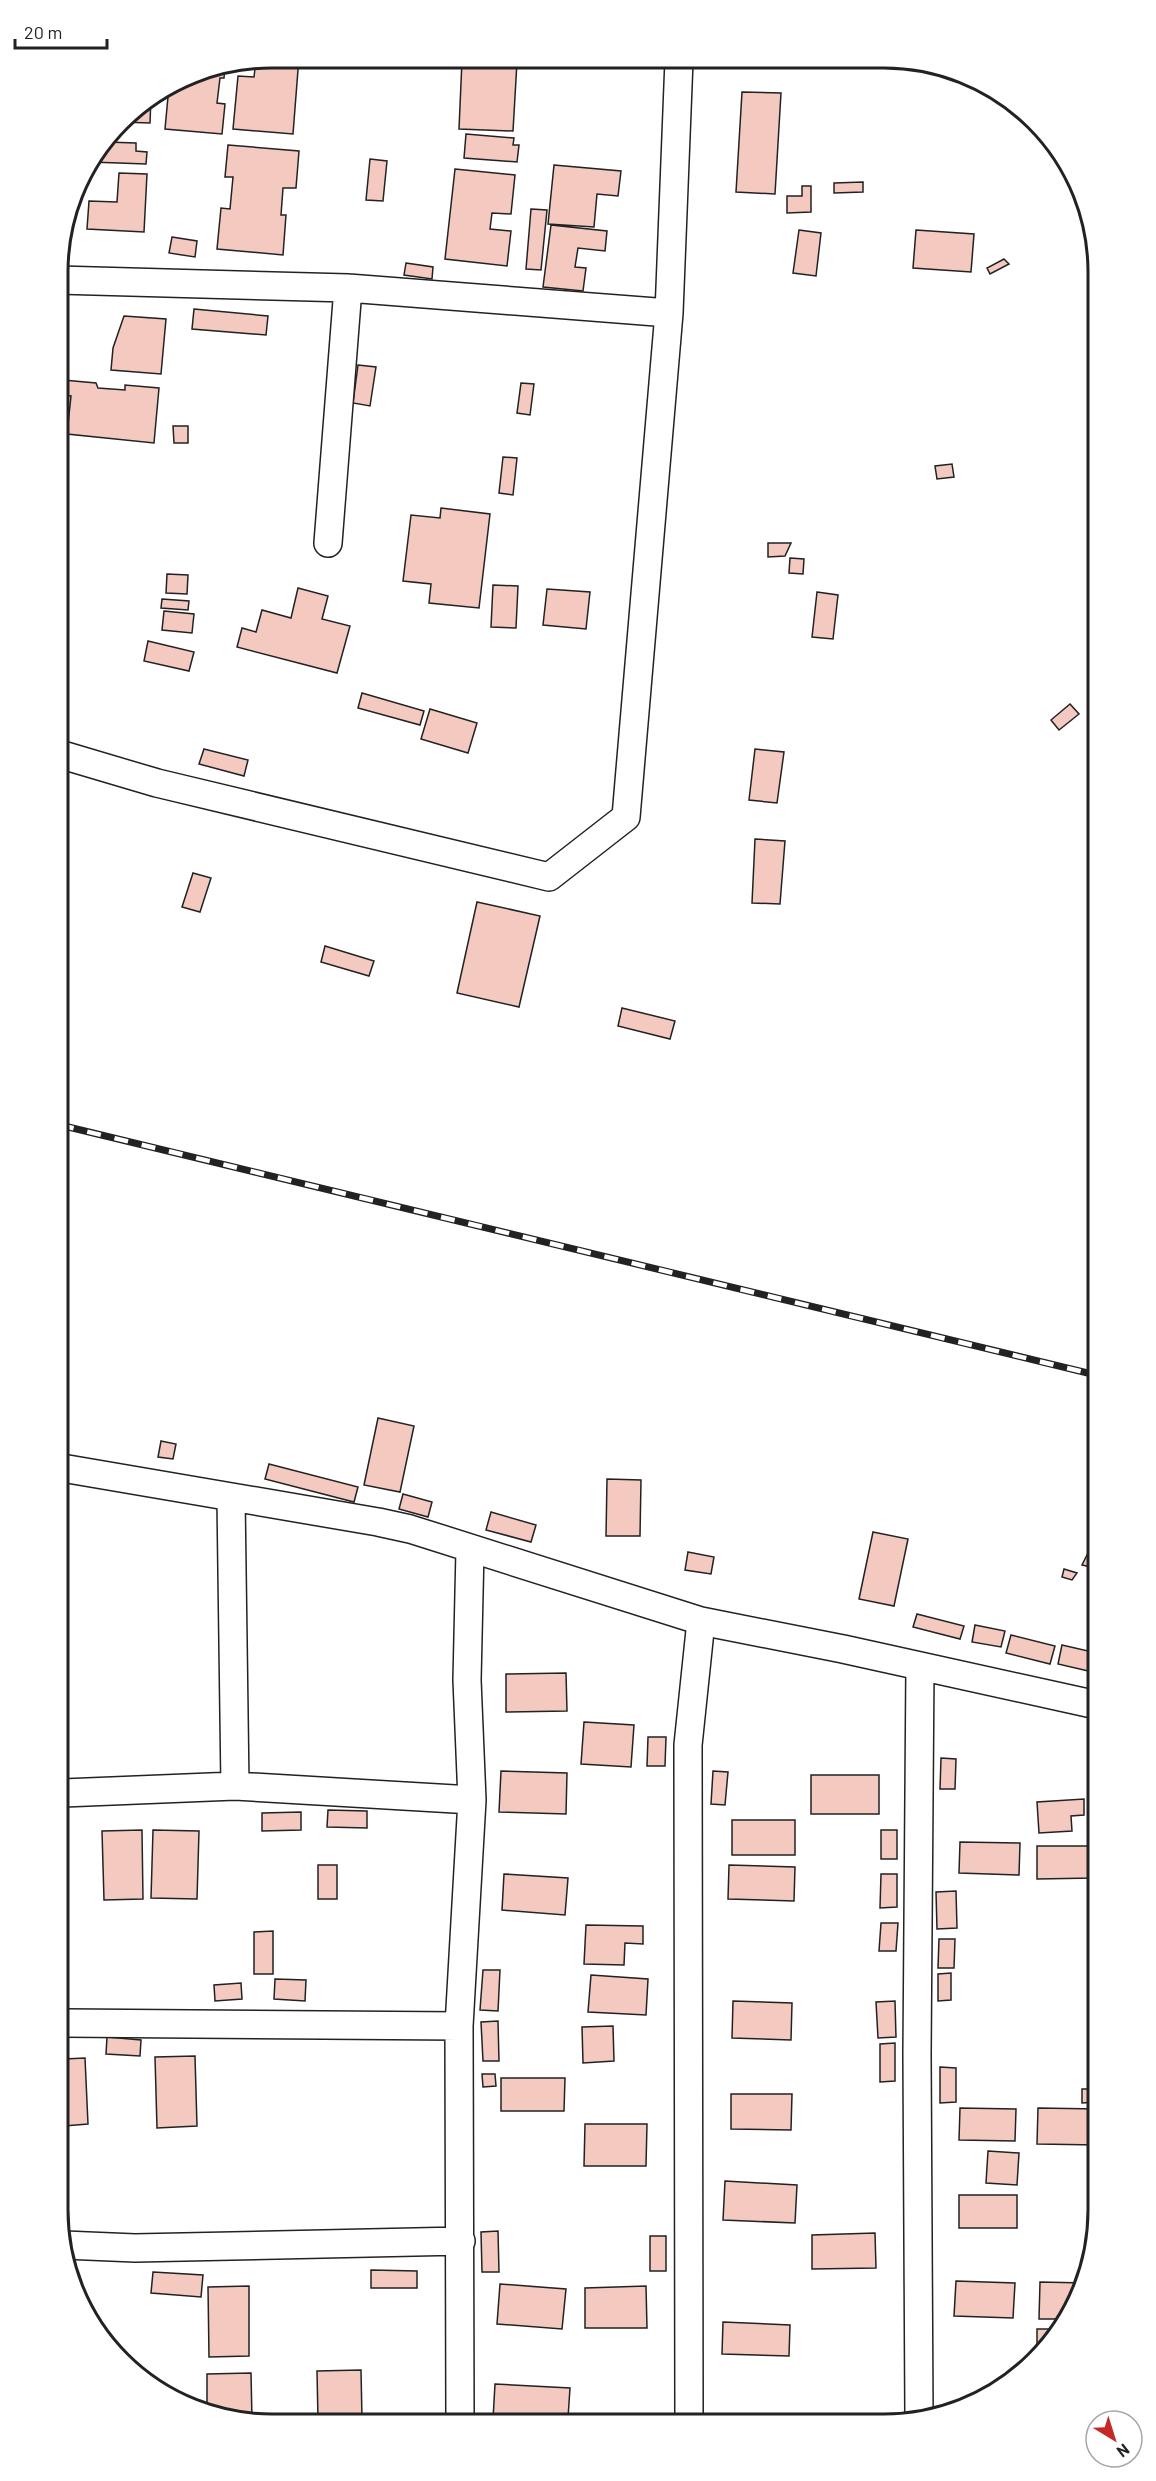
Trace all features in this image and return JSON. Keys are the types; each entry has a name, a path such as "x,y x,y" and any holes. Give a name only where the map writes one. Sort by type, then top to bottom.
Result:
{"street":[{"path":"68,757 157,783 549,877 626,817 669,313 679,68"},
{"path":"68,280 348,288 669,313"},
{"path":"328,543 348,288"},
{"path":"68,1469 378,1522 701,1621 1088,1703"},
{"path":"231,1498 235,1786"},
{"path":"460,2414 459,2026 472,1800 467,1680 470,1550"},
{"path":"689,2414 688,1745 701,1621"},
{"path":"919,2410 917,2054 920,1666"},
{"path":"68,1793 235,1786 472,1800"},
{"path":"68,2024 459,2026"},
{"path":"71,2245 135,2248 461,2241"}],"building":[{"path":"298,68 293,134 233,129 238,76 254,77 255,69"},
{"path":"462,68 517,68 513,131 459,129"},
{"path":"224,73 224,78 220,78 217,103 225,104 222,134 165,129 168,96 206,78"},
{"path":"742,92 781,93 775,194 736,192"},
{"path":"151,108 150,123 133,122"},
{"path":"466,134 514,138 513,145 519,145 517,162 464,158"},
{"path":"114,142 136,143 136,151 147,152 146,164 100,162"},
{"path":"228,145 299,151 296,188 283,188 281,215 286,215 283,255 217,249 221,208 230,209 233,177 225,177"},
{"path":"370,159 387,161 383,201 366,200"},
{"path":"554,165 621,171 618,196 597,194 594,227 548,224"},
{"path":"455,169 515,175 511,214 492,213 490,229 511,231 507,266 445,259"},
{"path":"119,173 147,174 144,232 87,229 89,201 117,202"},
{"path":"863,182 863,192 834,193 834,183"},
{"path":"802,186 811,186 811,212 787,213 787,196 802,196"},
{"path":"531,209 547,210 541,270 526,269"},
{"path":"551,225 607,231 605,251 578,248 575,267 586,268 583,291 543,287"},
{"path":"799,230 821,233 816,276 793,273"},
{"path":"916,230 974,234 971,272 913,268"},
{"path":"172,237 197,241 195,257 169,253"},
{"path":"1004,259 1009,264 990,274 987,268"},
{"path":"406,263 433,267 432,279 404,275"},
{"path":"194,309 268,316 266,335 192,329"},
{"path":"124,316 166,319 161,374 111,370 113,348"},
{"path":"358,365 376,367 370,406 353,403"},
{"path":"68,380 96,383 98,388 125,390 125,385 159,388 154,443 68,434 71,396 68,396"},
{"path":"521,383 534,384 530,415 517,413"},
{"path":"173,426 188,426 188,443 174,443"},
{"path":"503,457 517,458 513,495 499,493"},
{"path":"952,464 954,477 937,479 935,466"},
{"path":"441,508 490,514 479,608 429,603 431,584 403,581 411,515 440,518"},
{"path":"768,543 791,543 785,556 768,557"},
{"path":"790,558 804,559 803,574 789,573"},
{"path":"167,574 188,575 187,594 166,593"},
{"path":"493,585 518,586 516,628 491,627"},
{"path":"298,588 328,596 322,619 350,626 337,673 237,647 242,628 256,632 262,610 291,618"},
{"path":"547,589 590,592 586,629 543,625"},
{"path":"817,592 838,595 833,639 812,637"},
{"path":"162,599 189,601 188,610 161,608"},
{"path":"164,611 194,614 192,633 162,630"},
{"path":"148,641 194,652 189,671 144,661"},
{"path":"362,693 424,711 420,725 358,708"},
{"path":"1070,704 1079,714 1059,730 1051,720"},
{"path":"430,709 477,723 468,753 421,739"},
{"path":"204,749 248,760 244,776 199,764"},
{"path":"755,749 784,752 777,803 749,800"},
{"path":"755,839 785,841 780,904 752,903"},
{"path":"193,873 211,878 200,912 182,907"},
{"path":"477,902 540,916 519,1007 457,993"},
{"path":"325,946 374,961 369,976 321,962"},
{"path":"622,1008 675,1021 670,1039 618,1026"},
{"path":"378,1418 414,1426 400,1492 364,1485"},
{"path":"161,1441 176,1444 173,1459 158,1457"},
{"path":"269,1464 358,1487 354,1502 265,1479"},
{"path":"607,1479 641,1480 640,1536 606,1536"},
{"path":"403,1494 432,1502 428,1517 399,1509"},
{"path":"491,1512 536,1525 531,1542 486,1530"},
{"path":"873,1532 908,1539 894,1606 859,1599"},
{"path":"688,1552 714,1557 711,1574 685,1570"},
{"path":"1087,1555 1088,1555 1088,1566 1082,1565"},
{"path":"1064,1569 1077,1573 1072,1580 1062,1577"},
{"path":"917,1614 964,1626 960,1639 913,1627"},
{"path":"975,1625 1005,1631 1001,1647 972,1642"},
{"path":"1011,1635 1055,1646 1050,1664 1006,1653"},
{"path":"1062,1645 1088,1651 1088,1671 1058,1664"},
{"path":"566,1673 567,1711 506,1712 506,1674"},
{"path":"584,1722 634,1725 631,1767 581,1764"},
{"path":"648,1737 666,1737 665,1766 647,1766"},
{"path":"941,1758 956,1759 955,1789 940,1789"},
{"path":"501,1771 567,1773 566,1814 499,1812"},
{"path":"713,1771 728,1772 725,1805 711,1804"},
{"path":"811,1775 879,1775 879,1814 811,1814"},
{"path":"1084,1799 1084,1815 1071,1816 1072,1831 1039,1833 1037,1802"},
{"path":"328,1810 367,1811 367,1828 327,1827"},
{"path":"301,1812 301,1830 262,1831 262,1813"},
{"path":"732,1820 795,1820 795,1855 732,1855"},
{"path":"142,1830 143,1899 104,1900 102,1831"},
{"path":"153,1830 199,1831 197,1899 151,1898"},
{"path":"881,1830 897,1830 897,1859 881,1859"},
{"path":"960,1842 1020,1843 1019,1875 959,1873"},
{"path":"1037,1846 1088,1846 1088,1878 1037,1879"},
{"path":"318,1865 337,1865 337,1899 318,1899"},
{"path":"729,1865 795,1867 794,1901 728,1899"},
{"path":"504,1874 568,1878 565,1915 502,1910"},
{"path":"881,1874 897,1874 897,1907 880,1908"},
{"path":"956,1891 957,1928 937,1929 936,1892"},
{"path":"881,1923 898,1923 896,1951 879,1951"},
{"path":"586,1925 643,1926 643,1944 625,1943 624,1965 584,1964"},
{"path":"273,1931 273,1974 254,1974 254,1932"},
{"path":"939,1939 955,1939 954,1968 938,1968"},
{"path":"483,1970 500,1970 498,2011 480,2010"},
{"path":"951,1973 951,2000 938,2001 938,1974"},
{"path":"591,1975 648,1979 646,2015 588,2012"},
{"path":"275,1979 306,1980 305,2001 274,1999"},
{"path":"241,1983 242,1999 215,2001 214,1985"},
{"path":"733,2001 792,2003 791,2040 732,2038"},
{"path":"895,2001 896,2037 878,2038 876,2002"},
{"path":"498,2021 499,2061 483,2061 481,2022"},
{"path":"613,2026 614,2061 583,2063 582,2027"},
{"path":"107,2037 141,2040 140,2056 106,2054"},
{"path":"895,2043 895,2081 880,2082 880,2044"},
{"path":"195,2056 197,2126 157,2128 155,2057"},
{"path":"85,2058 88,2124 68,2126 68,2059"},
{"path":"940,2067 956,2068 956,2102 940,2103"},
{"path":"482,2074 495,2074 496,2086 483,2087"},
{"path":"501,2078 565,2078 564,2111 501,2111"},
{"path":"1082,2089 1088,2089 1088,2103 1082,2103"},
{"path":"731,2094 792,2094 791,2130 731,2129"},
{"path":"960,2108 1016,2109 1015,2141 959,2140"},
{"path":"1038,2108 1088,2109 1088,2145 1037,2144"},
{"path":"585,2124 647,2124 646,2166 584,2166"},
{"path":"988,2151 1019,2153 1017,2185 986,2183"},
{"path":"725,2181 797,2185 795,2223 723,2220"},
{"path":"959,2195 1017,2195 1017,2228 959,2228"},
{"path":"498,2231 499,2272 482,2272 481,2232"},
{"path":"875,2233 876,2268 812,2269 812,2235"},
{"path":"650,2236 666,2236 666,2271 650,2271"},
{"path":"371,2270 417,2271 417,2288 371,2288"},
{"path":"153,2272 203,2275 201,2297 151,2293"},
{"path":"956,2281 1015,2283 1013,2318 954,2316"},
{"path":"1040,2282 1075,2283 1056,2319 1039,2319"},
{"path":"500,2284 566,2289 562,2329 497,2324"},
{"path":"249,2286 249,2356 209,2357 208,2287"},
{"path":"646,2286 647,2328 585,2328 585,2288"},
{"path":"723,2322 790,2325 789,2356 722,2354"},
{"path":"1037,2329 1049,2329 1038,2344"},
{"path":"361,2370 362,2414 318,2414 317,2371"},
{"path":"251,2373 252,2413 207,2403 207,2374"},
{"path":"495,2384 570,2388 568,2414 493,2414"}],"railway":[{"path":"68,1127 1088,1373"}]}
